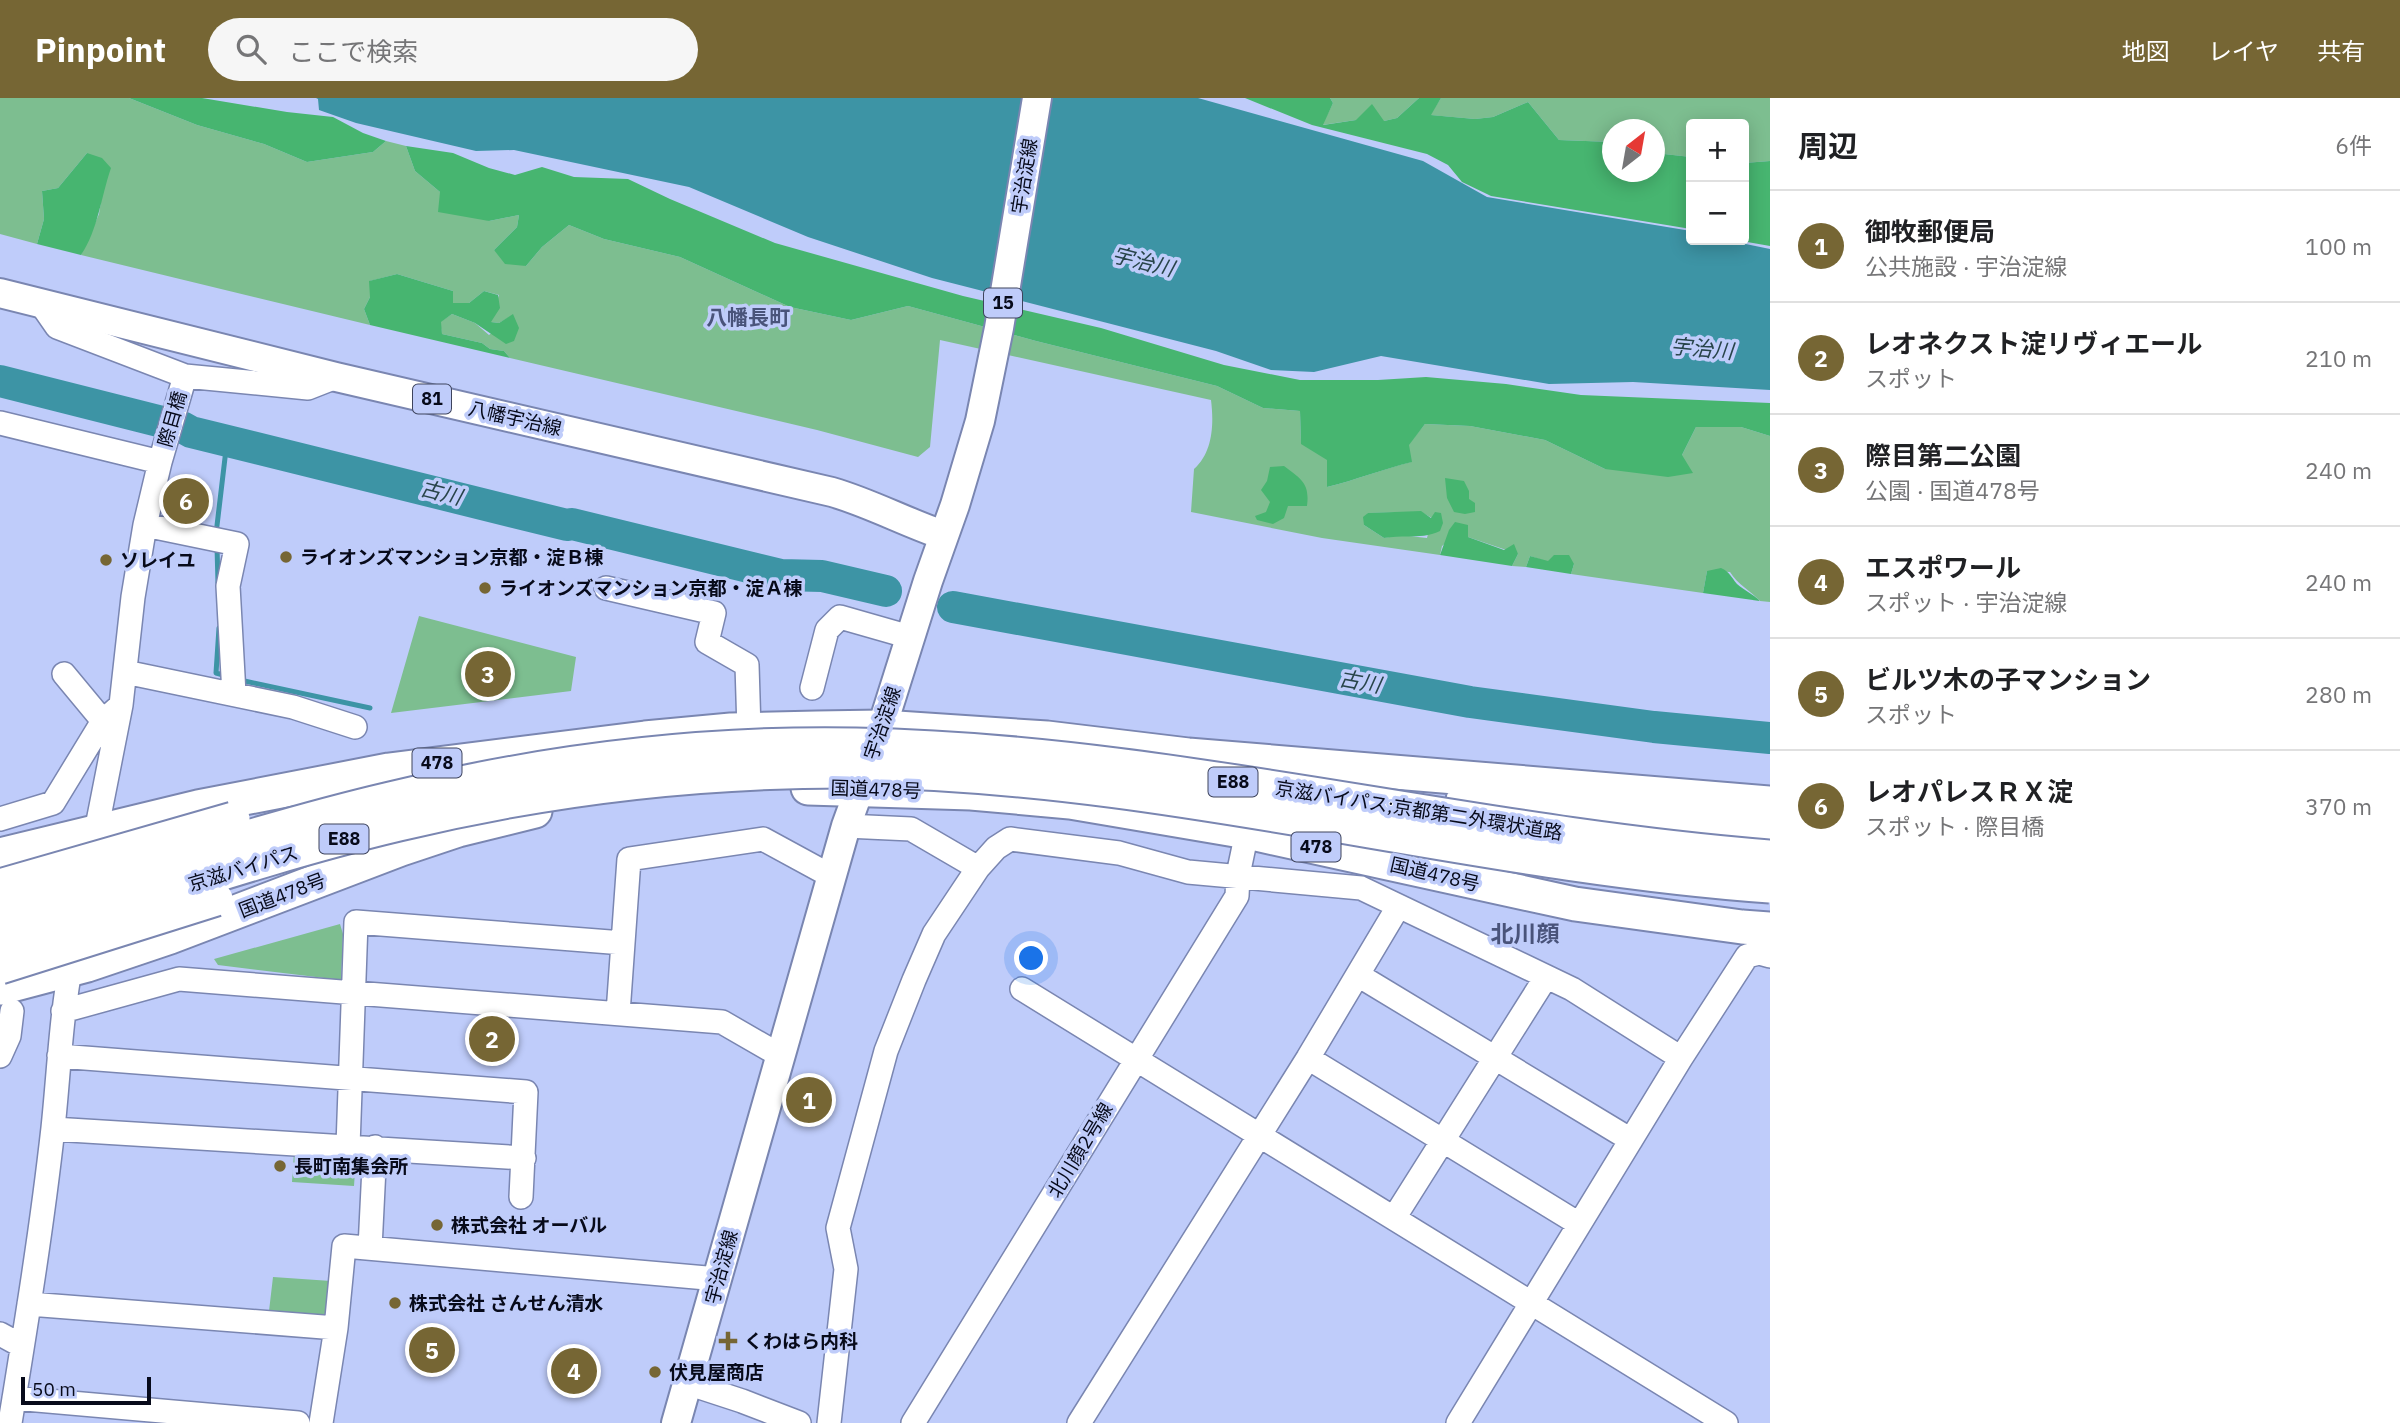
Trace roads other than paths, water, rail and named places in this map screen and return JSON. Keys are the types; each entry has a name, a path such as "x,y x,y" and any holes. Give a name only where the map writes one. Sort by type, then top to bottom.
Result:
{"highway":[{"name":"478","path":"0,855 96,830 336,779 565,746 748,730 882,727 1047,738 1188,755 1770,803"},
{"name":"京滋バイパス;京都第二外環状道路","path":"694,763 766,746 852,744 1028,753 1495,823 1770,857"},
{"path":"0,886 330,793 565,746"},
{"path":"1188,755 1327,780 1576,815 1770,833"},
{"name":"京滋バイパス","path":"0,913 222,845 387,799 537,769 616,757 694,763"},
{"name":"京滋バイパス;京都第二外環状道路","path":"694,763 771,772 941,774 1030,782 1206,805 1613,869 1770,886"},
{"name":"京滋バイパス","path":"0,942 222,874 395,825 544,795 620,784 694,763"},
{"name":"国道478号","path":"6,1000 69,970 260,904 401,849 458,830 523,813 600,800 690,790 860,788 971,793 1070,802 1247,832 1575,904 1756,928"},
{"path":"0,967 146,922 337,857 457,824 523,813"},
{"path":"1360,857 1576,887 1770,908"}],"main road":[{"name":"宇治淀線","path":"676,1423 846,826 882,727 980,421 991,374 1037,98"},
{"name":"八幡宇治線","path":"0,293 336,377 832,492 864,501 903,521 943,535"}],"street":[{"path":"41,304 57,327 185,376 308,388 336,377"},
{"name":"際目橋","path":"10,1423 53,1129 69,970 121,705 132,597 145,525 159,462 185,376"},
{"path":"0,422 159,462"},
{"path":"145,525 237,544 228,586 234,694"},
{"path":"606,588 714,613 707,642 747,665 748,730"},
{"path":"812,688 827,630 840,617 910,637"},
{"path":"125,672 293,707 355,727"},
{"path":"64,674 103,721"},
{"path":"0,819 53,803 103,721 121,705"},
{"path":"846,826 911,829 978,868"},
{"name":"北川顔2号線","path":"913,1423 1237,896 1238,875 1247,832"},
{"path":"618,1013 629,859 764,839 831,876"},
{"path":"829,1423 846,1269 838,1228 886,1051 934,934 978,868 996,848 1010,839 1119,853 1188,872 1361,888 1572,989 1681,1058"},
{"path":"1079,1423 1308,1058 1398,907"},
{"path":"348,1146 356,922 623,943"},
{"path":"1696,1035 1702,1001 1737,948 1756,928"},
{"path":"1458,1423 1681,1058 1747,956 1759,953 1770,956"},
{"path":"1358,975 1631,1140"},
{"path":"1394,1218 1546,977"},
{"path":"63,1012 179,979 722,1022 781,1056"},
{"path":"1022,989 1726,1423"},
{"path":"0,1056 9,1036 6,1000"},
{"path":"59,1056 526,1092 521,1197"},
{"path":"1308,1058 1579,1224"},
{"path":"53,1129 524,1158"},
{"path":"370,1248 375,1147"},
{"path":"321,1423 336,1328 344,1246 718,1279"},
{"path":"29,1304 336,1328"},
{"path":"0,1334 22,1346"},
{"path":"687,1383 799,1423"},
{"path":"14,1398 298,1423"}],"water":[{"name":"宇治川","path":"316,98 1198,98 1423,161 1487,197 1686,230 1686,245 1749,245 1770,249 1770,390 1633,382 1549,384 1381,356 1314,372 1271,370 1216,351 932,278 808,237 689,187 514,150 476,151 356,123 319,110"}],"waterway":[{"name":"古川","path":"0,381 182,427 191,432 567,525 572,524 781,575 822,576 886,591"},
{"path":"216,534 227,441"},
{"path":"217,547 218,583"},
{"name":"古川","path":"953,607 1470,702 1654,727 1770,738"},
{"path":"219,628 216,673 227,676"},
{"path":"240,680 370,708"}],"place":[{"name":"レオパレスＲＸ淀","path":"186,501"},
{"name":"ライオンズマンション京都・淀Ｂ棟","path":"286,557"},
{"name":"ソレイユ","path":"106,560"},
{"name":"ライオンズマンション京都・淀Ａ棟","path":"485,588"},
{"name":"際目第二公園","path":"488,674"},
{"name":"レオネクスト淀リヴィエール","path":"492,1039"},
{"name":"御牧郵便局","path":"809,1100"},
{"name":"長町南集会所","path":"280,1166"},
{"name":"株式会社 オーバル","path":"437,1225"},
{"name":"株式会社 さんせん清水","path":"395,1303"},
{"name":"くわはら内科","path":"728,1341"},
{"name":"ビルツ木の子マンション","path":"432,1350"},
{"name":"エスポワール","path":"574,1371"},
{"name":"伏見屋商店","path":"655,1372"}],"district":[{"name":"八幡長町","path":"748,318"},
{"name":"北川顔","path":"1525,934"}]}
